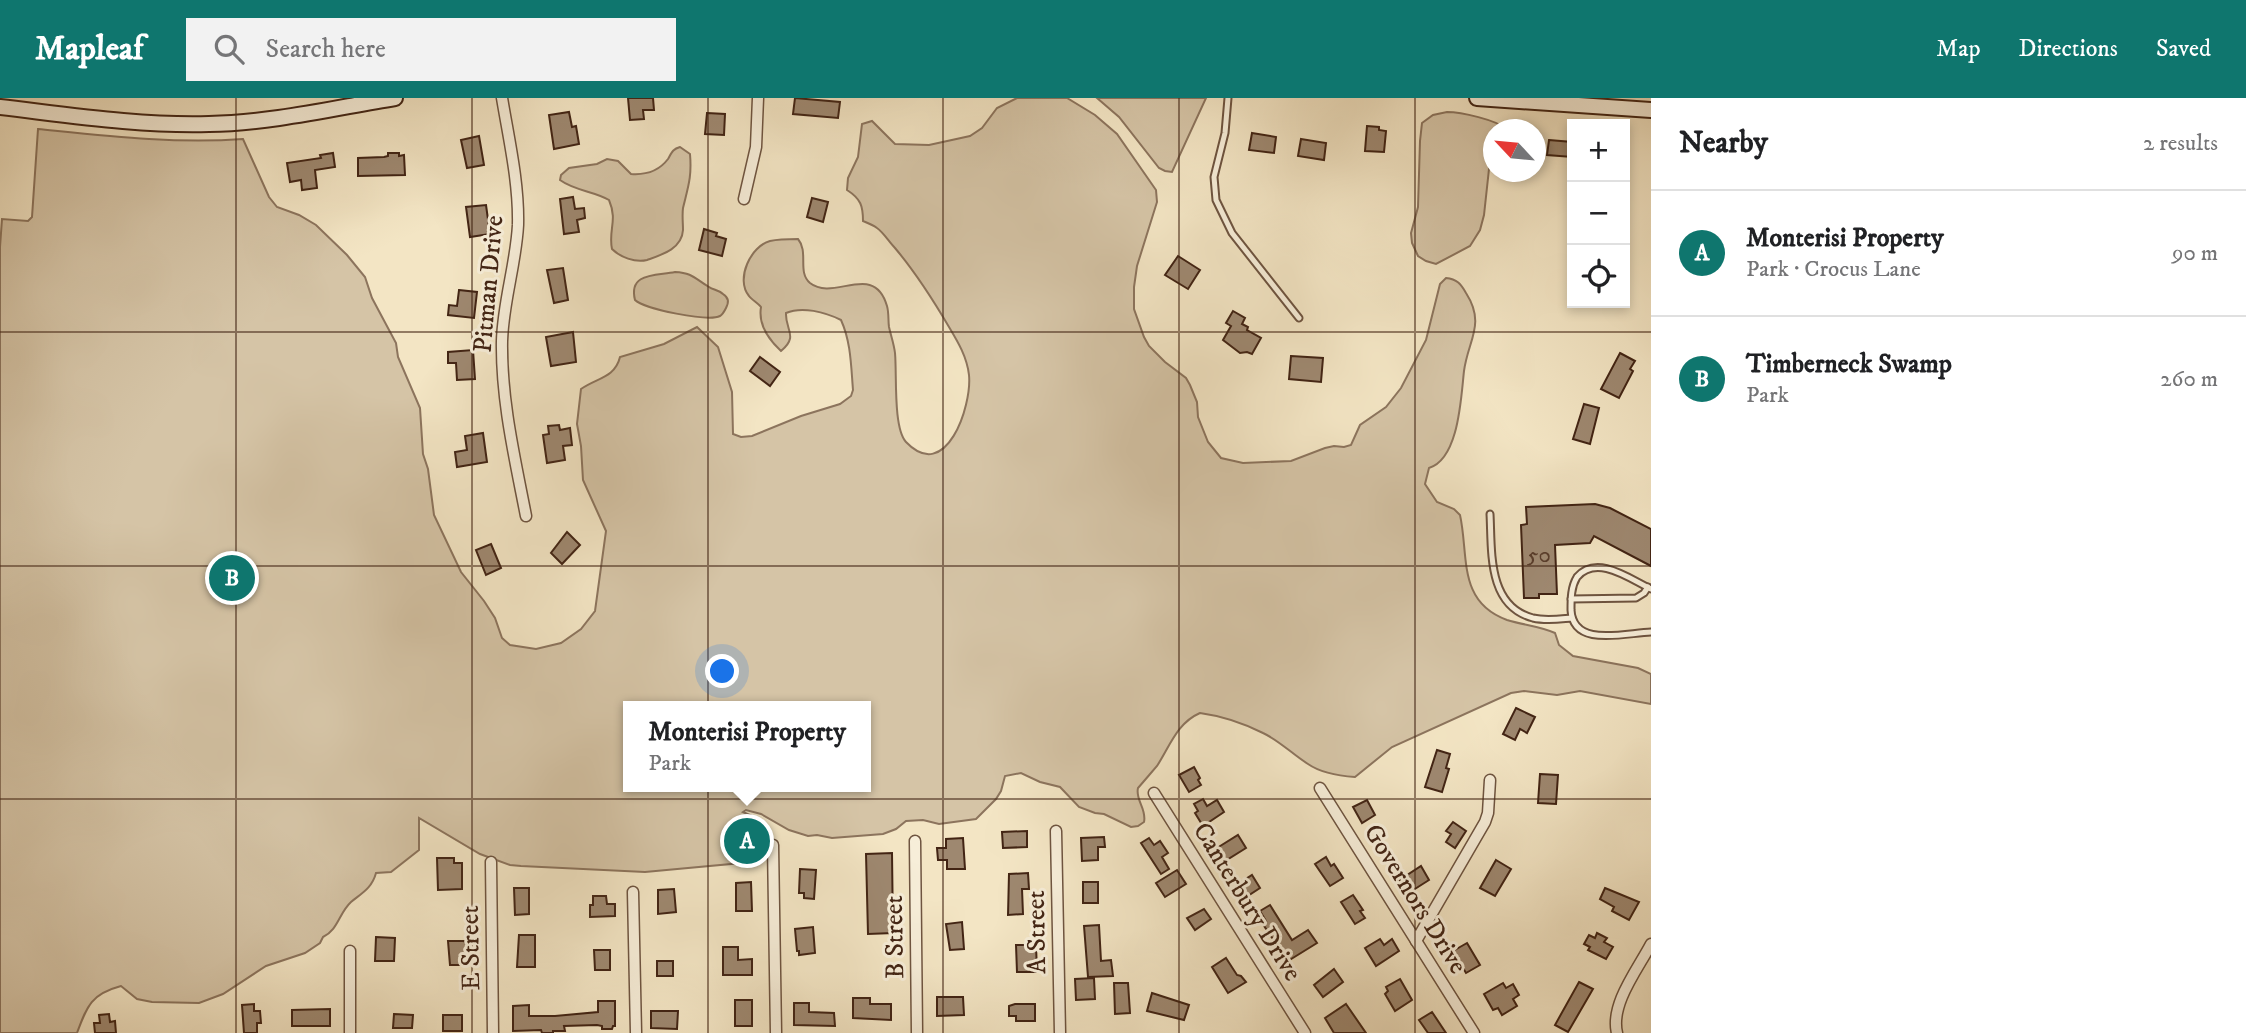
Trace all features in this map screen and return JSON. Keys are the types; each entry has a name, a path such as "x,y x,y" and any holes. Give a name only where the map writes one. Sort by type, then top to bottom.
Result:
{"street":[{"path":"0,107 162,123 211,124 291,116 395,98"},
{"name":"Pitman Drive","path":"502,98 518,215 503,330 504,380 526,516"},
{"path":"744,199 756,147 758,98"},
{"path":"1477,98 1647,106"},
{"path":"1416,941 1484,824 1488,813 1490,780"},
{"name":"Governors Drive","path":"1321,788 1474,1033"},
{"name":"Canterbury Drive","path":"1154,793 1305,1033"},
{"name":"A Street","path":"1056,831 1060,1033"},
{"name":"B Street","path":"915,841 917,1033"},
{"path":"773,845 776,1033"},
{"name":"E Street","path":"491,862 493,1033"},
{"path":"633,892 635,1033"},
{"path":"1617,1033 1615,1020 1618,1007 1651,944"},
{"path":"350,951 350,1033"}],"lane":[{"path":"1228,98 1225,133 1214,177 1218,207 1256,267 1298,318"},
{"path":"1490,514 1495,579 1506,601 1533,618 1572,618"},
{"path":"1571,599 1634,598 1641,596 1649,588 1610,569 1589,568 1577,577 1571,599 1572,618 1578,629 1591,635 1651,632"}],"shaded area":[{"path":"1017,98 1067,98 1095,115 1117,134 1156,190 1157,202 1137,266 1134,309 1149,346 1186,378 1197,402 1198,417 1208,442 1221,458 1243,463 1291,461 1325,448 1351,445 1360,425 1386,407 1401,388 1426,340 1440,284 1446,278 1458,282 1472,304 1475,314 1474,332 1464,371 1457,426 1447,453 1429,468 1425,484 1437,502 1454,509 1460,515 1468,576 1473,589 1480,602 1491,612 1507,620 1555,633 1559,645 1573,656 1638,668 1651,674 1651,704 1580,691 1557,695 1524,691 1511,693 1392,747 1355,777 1319,770 1255,729 1200,713 1180,729 1157,766 1138,788 1144,822 1138,826 1131,827 1104,814 1079,807 1060,787 1021,773 1005,776 996,799 976,819 939,824 923,820 906,821 883,834 832,838 808,836 789,830 761,814 746,810 743,812 763,821 763,861 645,872 510,865 480,854 419,818 419,850 391,872 376,873 363,893 347,906 332,930 320,943 305,953 266,966 223,994 199,1003 137,999 121,986 103,993 92,1002 77,1033 0,1033 0,247 2,219 28,221 32,217 38,129 166,140 243,139 269,197 277,207 316,225 365,277 372,298 396,343 398,357 420,408 423,454 428,469 434,515 461,572 495,618 502,638 510,645 536,649 561,643 581,629 595,611 606,531 583,480 577,424 581,389 614,369 620,357 664,344 697,327 718,347 732,392 733,434 741,437 752,436 840,404 851,396 853,390 850,354 841,320 814,311 786,313 790,337 781,351 765,331 760,314 761,307 749,296 744,281 744,272 751,256 763,244 773,240 798,239 803,250 806,278 820,288 863,284 873,286 881,293 887,306 895,350 897,413 902,435 906,442 920,452 933,454 954,436 961,421 969,389 968,368 964,356 956,338 910,267 880,230 863,221 860,203 847,190 848,178 858,157 862,124 872,121 895,144 929,145 970,136 982,128 997,108"},
{"path":"1097,98 1206,98 1172,172 1159,168 1119,117"},
{"path":"1461,113 1484,119 1483,182 1488,182 1480,230 1470,246 1436,264 1418,256 1411,233 1418,207 1422,123 1433,115"},
{"path":"680,147 690,154 682,237 675,247 647,260 628,259 612,249 613,214 609,200 560,180 561,175 569,168 597,164 607,159 618,161 631,174 646,173 660,167 673,151"},
{"path":"675,272 690,275 725,296 728,304 722,315 703,317 676,314 635,300 634,291 640,280"}],"building":[{"path":"628,98 653,98 654,110 643,110 644,119 630,120"},
{"path":"795,98 840,102 838,118 793,114"},
{"path":"569,112 572,127 576,126 579,144 554,149 549,115"},
{"path":"707,113 725,114 724,135 705,134"},
{"path":"1367,126 1386,131 1384,152 1365,151"},
{"path":"1252,133 1276,137 1274,153 1249,150"},
{"path":"479,136 484,165 467,168 461,140"},
{"path":"1301,139 1326,143 1324,160 1298,156"},
{"path":"1549,140 1567,142 1567,157 1547,155"},
{"path":"333,153 335,167 315,170 317,188 302,190 301,180 290,182 287,163 321,158 320,155"},
{"path":"388,153 404,155 405,175 358,176 358,158 384,157 388,156"},
{"path":"573,197 575,209 584,208 585,218 577,220 579,232 564,234 560,199"},
{"path":"812,198 828,202 823,222 807,217"},
{"path":"486,205 490,234 470,237 466,207"},
{"path":"704,229 726,239 722,256 699,250"},
{"path":"1178,256 1200,270 1188,289 1165,275"},
{"path":"563,268 568,300 554,303 547,270"},
{"path":"459,290 477,292 474,318 448,315 449,305 457,306"},
{"path":"1233,311 1245,318 1242,324 1248,327 1247,330 1261,338 1252,354 1240,353 1223,340 1231,326 1226,323"},
{"path":"573,332 576,362 551,366 546,337"},
{"path":"473,350 475,379 457,380 456,363 448,363 448,352"},
{"path":"1620,353 1635,361 1630,369 1633,371 1619,398 1601,389"},
{"path":"1291,356 1323,358 1321,382 1289,379"},
{"path":"760,357 780,372 770,386 750,371"},
{"path":"1584,404 1599,408 1590,444 1573,439"},
{"path":"559,425 560,430 570,428 572,445 563,446 565,460 547,463 543,435 549,434 548,426"},
{"path":"483,433 487,462 457,467 455,452 467,450 465,436"},
{"path":"1595,504 1610,508 1651,529 1651,566 1594,536 1590,543 1555,545 1557,594 1539,594 1539,598 1524,598 1521,525 1527,524 1526,507"},
{"path":"567,532 580,545 562,564 551,553"},
{"path":"491,544 501,568 486,575 476,550"},
{"path":"1516,708 1535,717 1527,733 1520,729 1515,740 1503,734"},
{"path":"1437,750 1450,754 1446,768 1449,769 1442,792 1425,787"},
{"path":"1194,767 1201,785 1189,792 1179,775"},
{"path":"1540,774 1558,775 1556,804 1538,803"},
{"path":"1203,799 1207,806 1217,800 1224,812 1203,826 1195,813 1198,811 1194,804"},
{"path":"1367,800 1375,815 1362,823 1353,807"},
{"path":"1453,822 1466,831 1455,848 1446,842 1451,834 1446,831"},
{"path":"1027,831 1027,847 1003,848 1002,832"},
{"path":"1238,835 1246,848 1225,861 1217,848"},
{"path":"1104,837 1105,847 1098,847 1098,860 1082,861 1081,838"},
{"path":"963,838 965,869 947,869 947,860 938,860 937,848 946,848 946,839"},
{"path":"1149,838 1154,845 1160,841 1168,853 1162,857 1169,869 1161,874 1141,843"},
{"path":"892,853 893,933 868,934 866,854"},
{"path":"1326,857 1343,878 1330,886 1315,864"},
{"path":"437,858 454,858 454,863 462,863 462,889 438,890"},
{"path":"1496,860 1511,869 1495,896 1480,888"},
{"path":"1421,866 1429,880 1407,894 1398,881"},
{"path":"800,869 816,870 814,899 804,898 804,893 799,893"},
{"path":"1177,870 1186,884 1165,897 1156,883"},
{"path":"1028,873 1029,889 1022,889 1023,914 1008,915 1009,874"},
{"path":"1252,875 1260,888 1246,897 1238,884"},
{"path":"751,882 752,911 736,911 736,883"},
{"path":"1083,882 1098,882 1098,903 1083,903"},
{"path":"514,888 529,888 529,914 515,915"},
{"path":"1605,888 1639,902 1629,920 1612,911 1614,907 1600,899"},
{"path":"674,889 676,912 658,914 658,890"},
{"path":"1353,895 1365,918 1355,924 1341,902"},
{"path":"593,896 606,896 607,904 615,904 615,916 590,917"},
{"path":"1270,905 1292,940 1308,930 1317,943 1288,961 1262,923 1266,921 1260,911"},
{"path":"1204,909 1211,919 1195,930 1187,918"},
{"path":"962,922 964,949 950,950 946,924"},
{"path":"1099,925 1101,961 1111,960 1113,976 1088,977 1084,926"},
{"path":"813,927 815,953 799,955 795,929"},
{"path":"1597,933 1607,938 1604,942 1613,947 1606,959 1588,950 1590,947 1584,944 1589,935 1595,938"},
{"path":"519,935 535,935 535,967 517,967"},
{"path":"376,937 395,938 394,961 375,961"},
{"path":"1380,939 1384,945 1392,939 1399,951 1376,966 1365,948"},
{"path":"448,941 464,941 466,965 450,965"},
{"path":"1467,943 1480,965 1466,973 1453,951"},
{"path":"1016,945 1036,945 1037,972 1017,972"},
{"path":"723,947 738,947 738,960 752,959 752,975 723,975"},
{"path":"594,950 610,950 610,970 595,970"},
{"path":"1226,958 1237,975 1246,982 1228,993 1212,967"},
{"path":"657,961 673,961 673,976 657,976"},
{"path":"1334,969 1343,982 1323,997 1314,985"},
{"path":"1094,978 1095,999 1076,1000 1075,979"},
{"path":"1400,979 1412,1000 1395,1011 1385,994 1388,991 1386,987"},
{"path":"1579,982 1593,989 1568,1032 1555,1025"},
{"path":"1114,983 1128,983 1130,1013 1115,1014"},
{"path":"1503,983 1506,988 1513,984 1519,995 1513,999 1517,1006 1502,1015 1498,1008 1493,1010 1484,994"},
{"path":"1152,993 1189,1005 1184,1020 1147,1011"},
{"path":"937,997 963,997 964,1015 937,1016"},
{"path":"853,998 870,998 870,1004 891,1004 891,1020 853,1018"},
{"path":"735,1000 752,1000 752,1026 735,1026"},
{"path":"598,1001 615,1001 615,1026 612,1029 602,1029 602,1026 597,1025 564,1026 565,1031 553,1033 542,1033 541,1030 513,1031 513,1006 529,1005 529,1016 555,1016 598,1012"},
{"path":"794,1003 809,1003 809,1012 834,1013 835,1026 794,1025"},
{"path":"254,1004 254,1011 260,1011 261,1023 257,1023 257,1033 244,1033 242,1005"},
{"path":"1035,1004 1035,1021 1016,1021 1016,1016 1009,1016 1009,1006"},
{"path":"1346,1004 1366,1033 1334,1033 1325,1018"},
{"path":"330,1009 330,1026 292,1026 292,1010"},
{"path":"651,1011 678,1011 677,1029 651,1028"},
{"path":"1432,1012 1446,1033 1428,1033 1419,1020"},
{"path":"109,1014 110,1022 115,1021 116,1033 95,1033 94,1023 100,1023 99,1015"},
{"path":"394,1014 413,1015 412,1028 393,1028"},
{"path":"443,1015 462,1015 462,1031 443,1031"}],"place":[{"name":"Timberneck Swamp","path":"232,578"},
{"name":"Monterisi Property","path":"747,841"}]}
